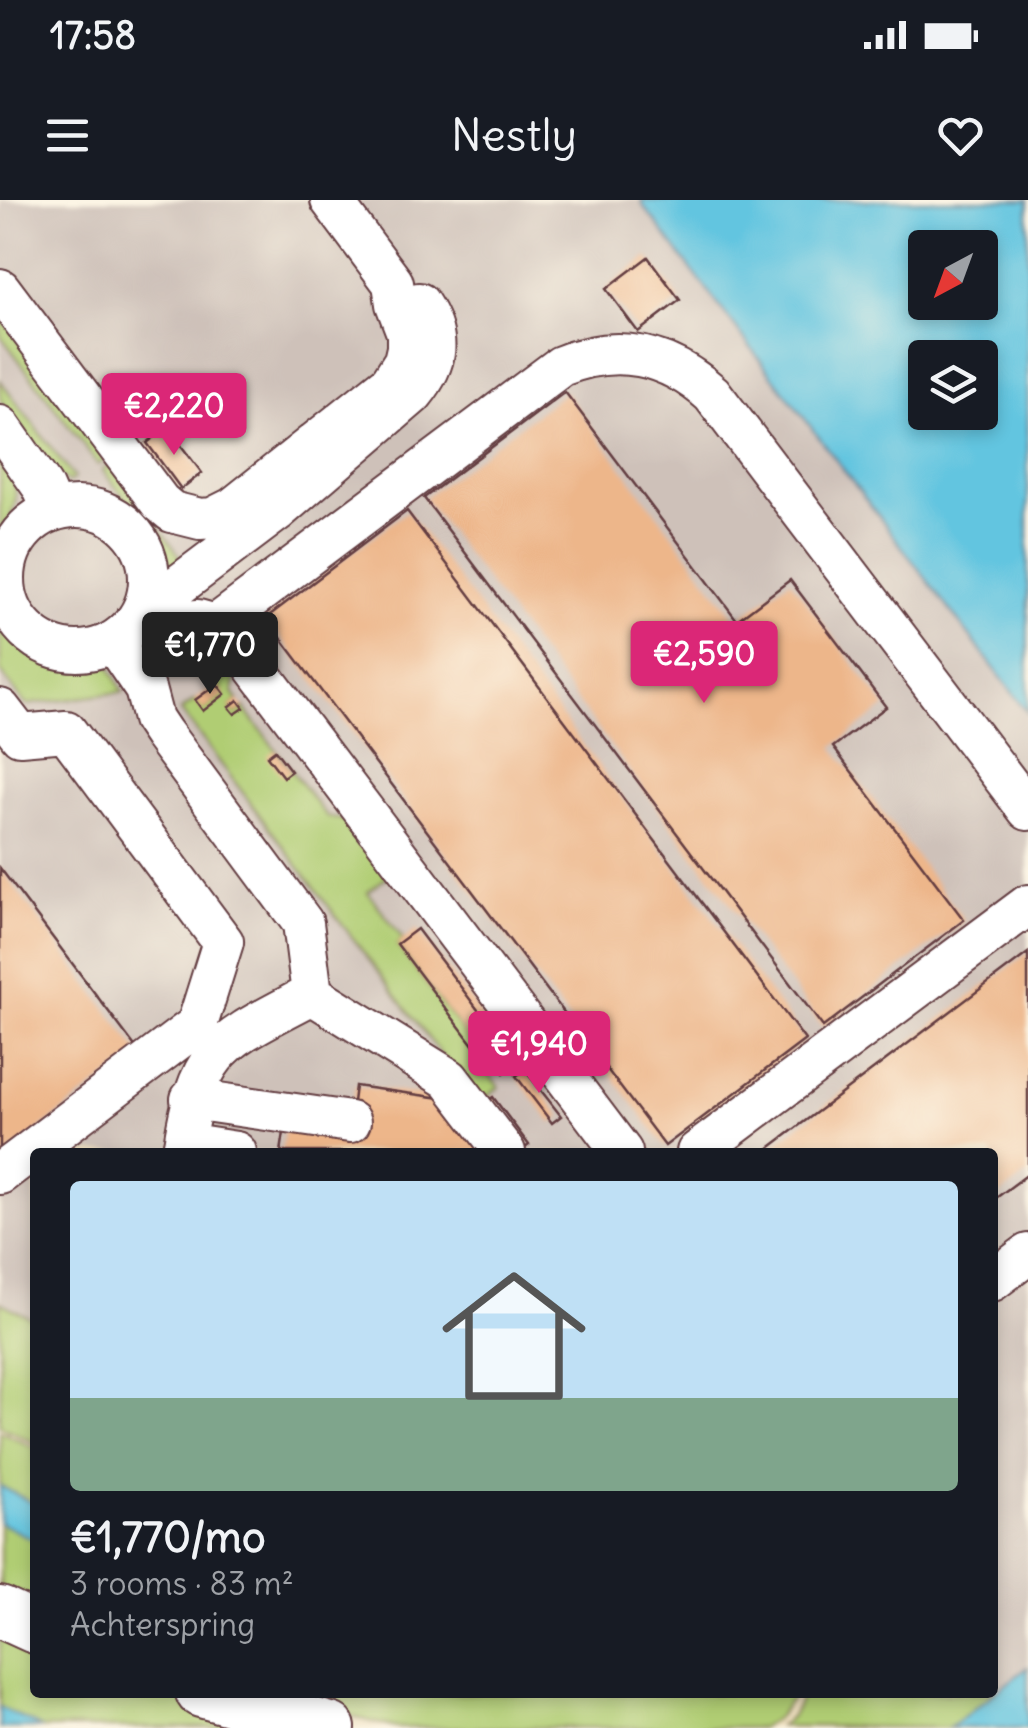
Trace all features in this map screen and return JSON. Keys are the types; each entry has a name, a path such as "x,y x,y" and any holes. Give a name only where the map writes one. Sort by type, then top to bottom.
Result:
{"main road":[{"path":"0,1612 30,1626"},
{"path":"222,1698 330,1728"}],"street":[{"path":"145,600 179,585 277,511 401,407 428,376 434,359 432,326 410,289 394,282 331,200"},
{"path":"0,289 160,502 172,512 200,519 214,518 233,508 390,383 407,348 394,282"},
{"path":"216,625 561,366 614,353 654,358 695,378 712,394 1028,810"},
{"path":"0,426 42,486 54,512"},
{"path":"86,508 121,522 134,536 144,552 148,570 145,600 128,630 113,642 86,651 58,649 26,630 10,607 5,579 10,552 26,528 54,512 86,508"},
{"path":"145,600 176,622 198,620 216,625 243,651 619,1148"},
{"path":"113,642 146,689 152,718 303,923 312,994"},
{"path":"0,709 20,735 66,730 223,942 197,1024 34,1148"},
{"path":"702,1148 1028,905"},
{"path":"189,1120 212,1057 242,1032 312,994"},
{"path":"312,994 449,1079 502,1148"},
{"path":"189,1120 352,1110"},
{"path":"189,1120 283,1138"},
{"path":"189,1120 230,1148"},
{"path":"0,1174 30,1151"},
{"path":"998,1276 1028,1254"}],"shaded area":[{"path":"0,200 851,200 908,279 908,320 925,320 925,340 908,340 908,430 998,430 998,421 1028,435 1028,1667 998,1690 998,1148 30,1148 30,1317 0,1302"}],"green space":[{"path":"0,315 108,458 98,465 0,335"},
{"path":"0,380 74,478 69,483 60,477 0,400"},
{"path":"0,453 16,494 0,535"},
{"path":"111,463 187,565 165,574 157,544 102,470"},
{"path":"0,624 24,649 53,665 76,668 109,664 123,692 26,705 0,671"},
{"path":"152,636 172,641 157,682 137,645"},
{"path":"232,673 233,693 238,700 230,707 235,714 244,708 327,817 346,820 388,876 368,892 403,939 397,945 492,1070 488,1073 499,1087 478,1104 181,711 195,700 204,710 224,695 217,684"},
{"path":"0,1302 30,1317 30,1441 0,1426"},
{"path":"0,1431 30,1446 30,1501 0,1486"},
{"path":"0,1523 30,1538 30,1604 0,1593"},
{"path":"0,1631 30,1642 30,1698 174,1698 253,1728 42,1728 0,1707"},
{"path":"278,1698 792,1698 776,1719 760,1728 396,1728"},
{"path":"800,1698 988,1698 949,1728 780,1726"}],"water":[{"path":"641,200 1028,200 1028,713 644,207"},
{"path":"0,1486 30,1501 30,1538 0,1523"},
{"path":"1028,1667 1028,1728 949,1728 988,1698 998,1698 998,1690"},
{"path":"0,1707 42,1728 0,1728"}],"building":[{"path":"648,257 680,300 638,332 606,289"},
{"path":"565,392 737,620 790,580 886,707 833,747 964,920 823,1027 424,498"},
{"path":"167,427 202,473 181,489 147,443"},
{"path":"407,511 805,1040 665,1146 266,618"},
{"path":"217,684 225,694 203,711 195,700"},
{"path":"238,700 244,708 235,714 229,707"},
{"path":"275,750 291,771 283,777 267,756"},
{"path":"0,868 140,1053 0,1159"},
{"path":"417,929 512,1055 508,1057 514,1065 504,1073 498,1065 492,1070 397,944"},
{"path":"1028,953 1028,1174 998,1196 998,1148 769,1148"},
{"path":"525,1070 561,1116 552,1123 516,1076"},
{"path":"355,1086 455,1100 492,1148 282,1148 285,1126 349,1134"},
{"path":"493,1097 529,1145 517,1148 483,1104"}]}
